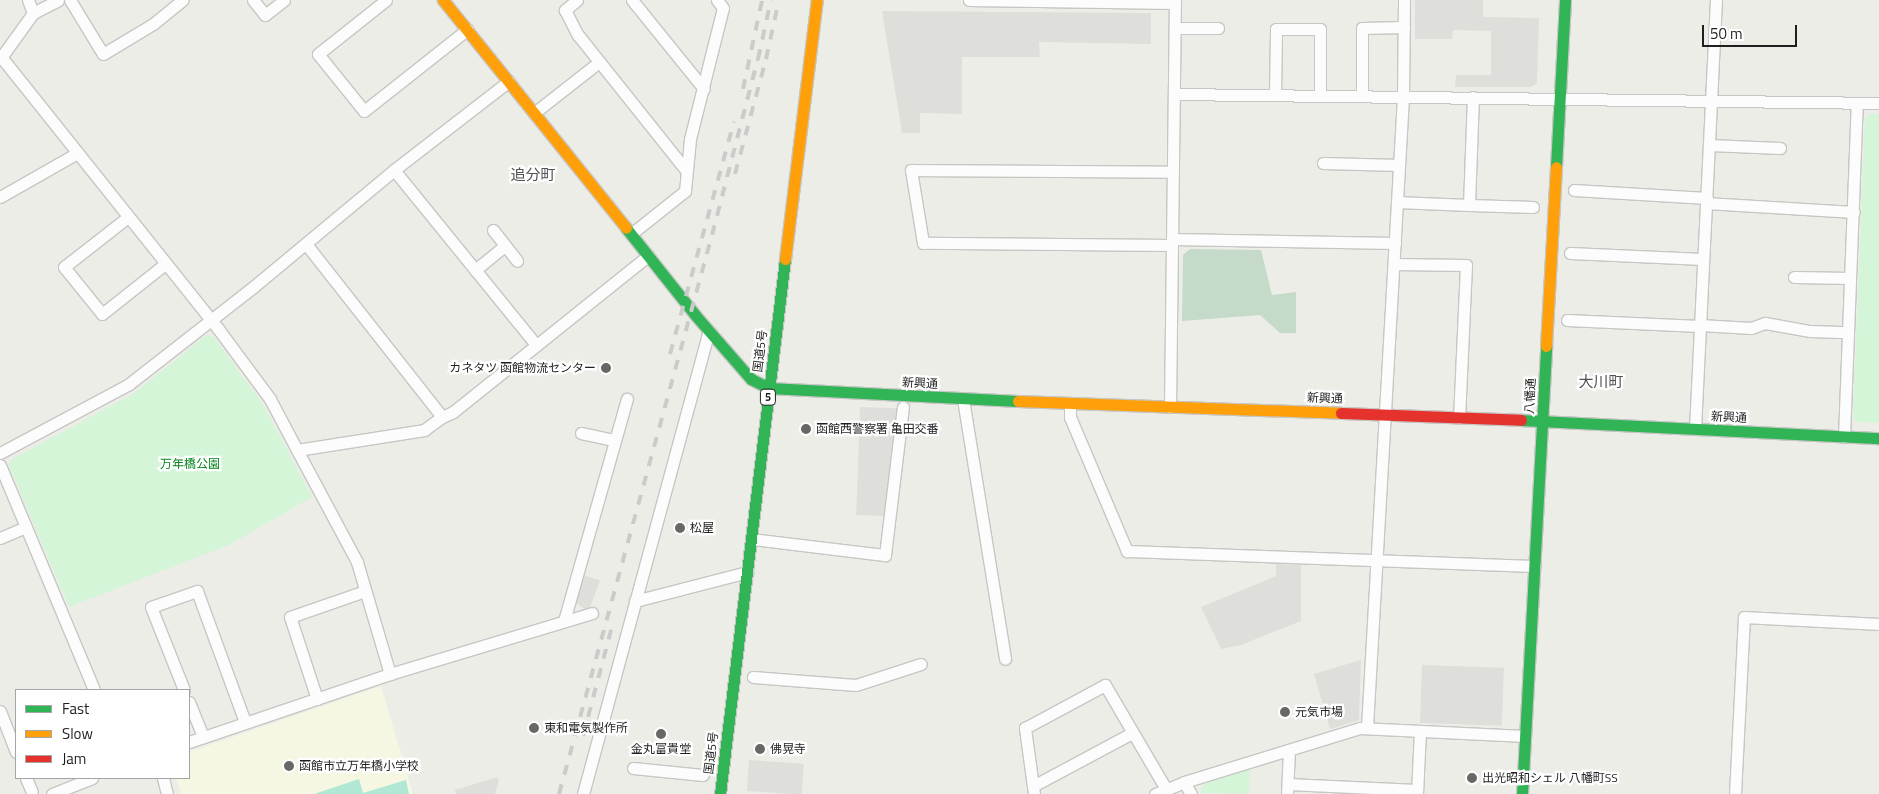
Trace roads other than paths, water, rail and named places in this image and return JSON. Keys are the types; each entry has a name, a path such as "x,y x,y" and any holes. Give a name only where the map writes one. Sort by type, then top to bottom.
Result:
{"main road":[{"path":"443,0 709,331 751,379 769,388"},
{"name":"国道5号","path":"720,794 817,0"},
{"name":"八幡通","path":"1522,794 1565,0"},
{"name":"新興通","path":"769,388 1070,404 1386,414 1879,438"}],"street":[{"path":"28,0 33,13"},
{"path":"58,0 33,13 1,59 128,217 270,399 357,562 390,674"},
{"path":"70,0 103,54 153,24 182,0"},
{"path":"253,0 265,15 284,0"},
{"path":"386,0 318,54 364,111 468,30"},
{"path":"577,0 565,10 578,35 685,169"},
{"path":"632,0 704,89"},
{"path":"631,234 685,191 685,169 690,139 723,8 717,0"},
{"path":"969,0 1175,1 1170,407"},
{"path":"1367,727 1403,97 1404,0"},
{"path":"1695,429 1716,0"},
{"path":"1362,96 1362,28 1404,27"},
{"path":"1175,28 1218,28"},
{"path":"1275,95 1276,29 1320,30 1320,96"},
{"path":"534,113 599,62"},
{"path":"0,453 129,384 306,244 394,170 509,81"},
{"path":"1175,94 1879,104"},
{"path":"1469,205 1473,98"},
{"path":"1844,437 1857,103"},
{"path":"1709,145 1780,148"},
{"path":"0,197 77,153"},
{"path":"1323,163 1399,165"},
{"path":"394,170 536,345"},
{"path":"1173,172 911,170 923,243 1395,243"},
{"path":"1574,190 1854,212"},
{"path":"1397,202 1533,207"},
{"path":"128,217 64,267 102,314 165,264"},
{"path":"493,230 517,261"},
{"path":"306,244 442,416"},
{"path":"475,270 505,246"},
{"path":"1570,253 1704,259"},
{"path":"297,450 424,430 442,416 453,412 648,256"},
{"path":"1394,264 1466,266 1459,418"},
{"path":"1794,277 1850,278"},
{"path":"1567,320 1752,328 1765,323 1810,331 1848,332"},
{"path":"583,794 709,331"},
{"path":"564,621 627,398"},
{"path":"963,398 1005,659"},
{"path":"1070,404 1070,417 1127,551 1535,566"},
{"path":"752,539 885,555 903,407"},
{"path":"581,433 614,440"},
{"path":"0,465 94,689"},
{"path":"0,538 26,527"},
{"path":"635,601 747,572"},
{"path":"184,689 151,607 197,591 245,722"},
{"path":"317,699 290,617 365,591"},
{"path":"190,742 390,674 592,613"},
{"path":"1735,794 1744,617 1879,624"},
{"path":"753,677 856,685 921,664"},
{"path":"1132,733 1034,790 1025,728 1105,685 1132,733 1159,792 1184,782 1367,727 1525,736"},
{"path":"190,704 203,736"},
{"path":"0,712 15,750"},
{"path":"1289,750 1287,789 1417,792 1420,731"},
{"path":"633,768 703,776"},
{"path":"26,779 32,792"},
{"path":"52,794 90,779"},
{"path":"162,779 168,794"},
{"path":"1184,782 1191,794"}],"railway":[{"path":"743,89 762,0"},
{"path":"559,794 712,235 758,59 771,0"},
{"path":"735,174 766,59 779,0"},
{"path":"670,354 734,122"},
{"path":"583,736 611,630"}],"place":[{"name":"カネタツ 函館物流センター","path":"606,368"},
{"name":"函館西警察署 亀田交番","path":"806,429"},
{"name":"松屋","path":"680,528"},
{"name":"元気市場","path":"1285,712"},
{"name":"東和電気製作所","path":"534,728"},
{"name":"金丸富貴堂","path":"661,734"},
{"name":"佛晃寺","path":"760,749"},
{"name":"函館市立万年橋小学校","path":"289,766"},
{"name":"出光昭和シェル 八幡町SS","path":"1472,778"}],"district":[{"name":"追分町","path":"533,175"},
{"name":"大川町","path":"1601,382"}],"park label":[{"name":"万年橋公園","path":"190,464"}]}
